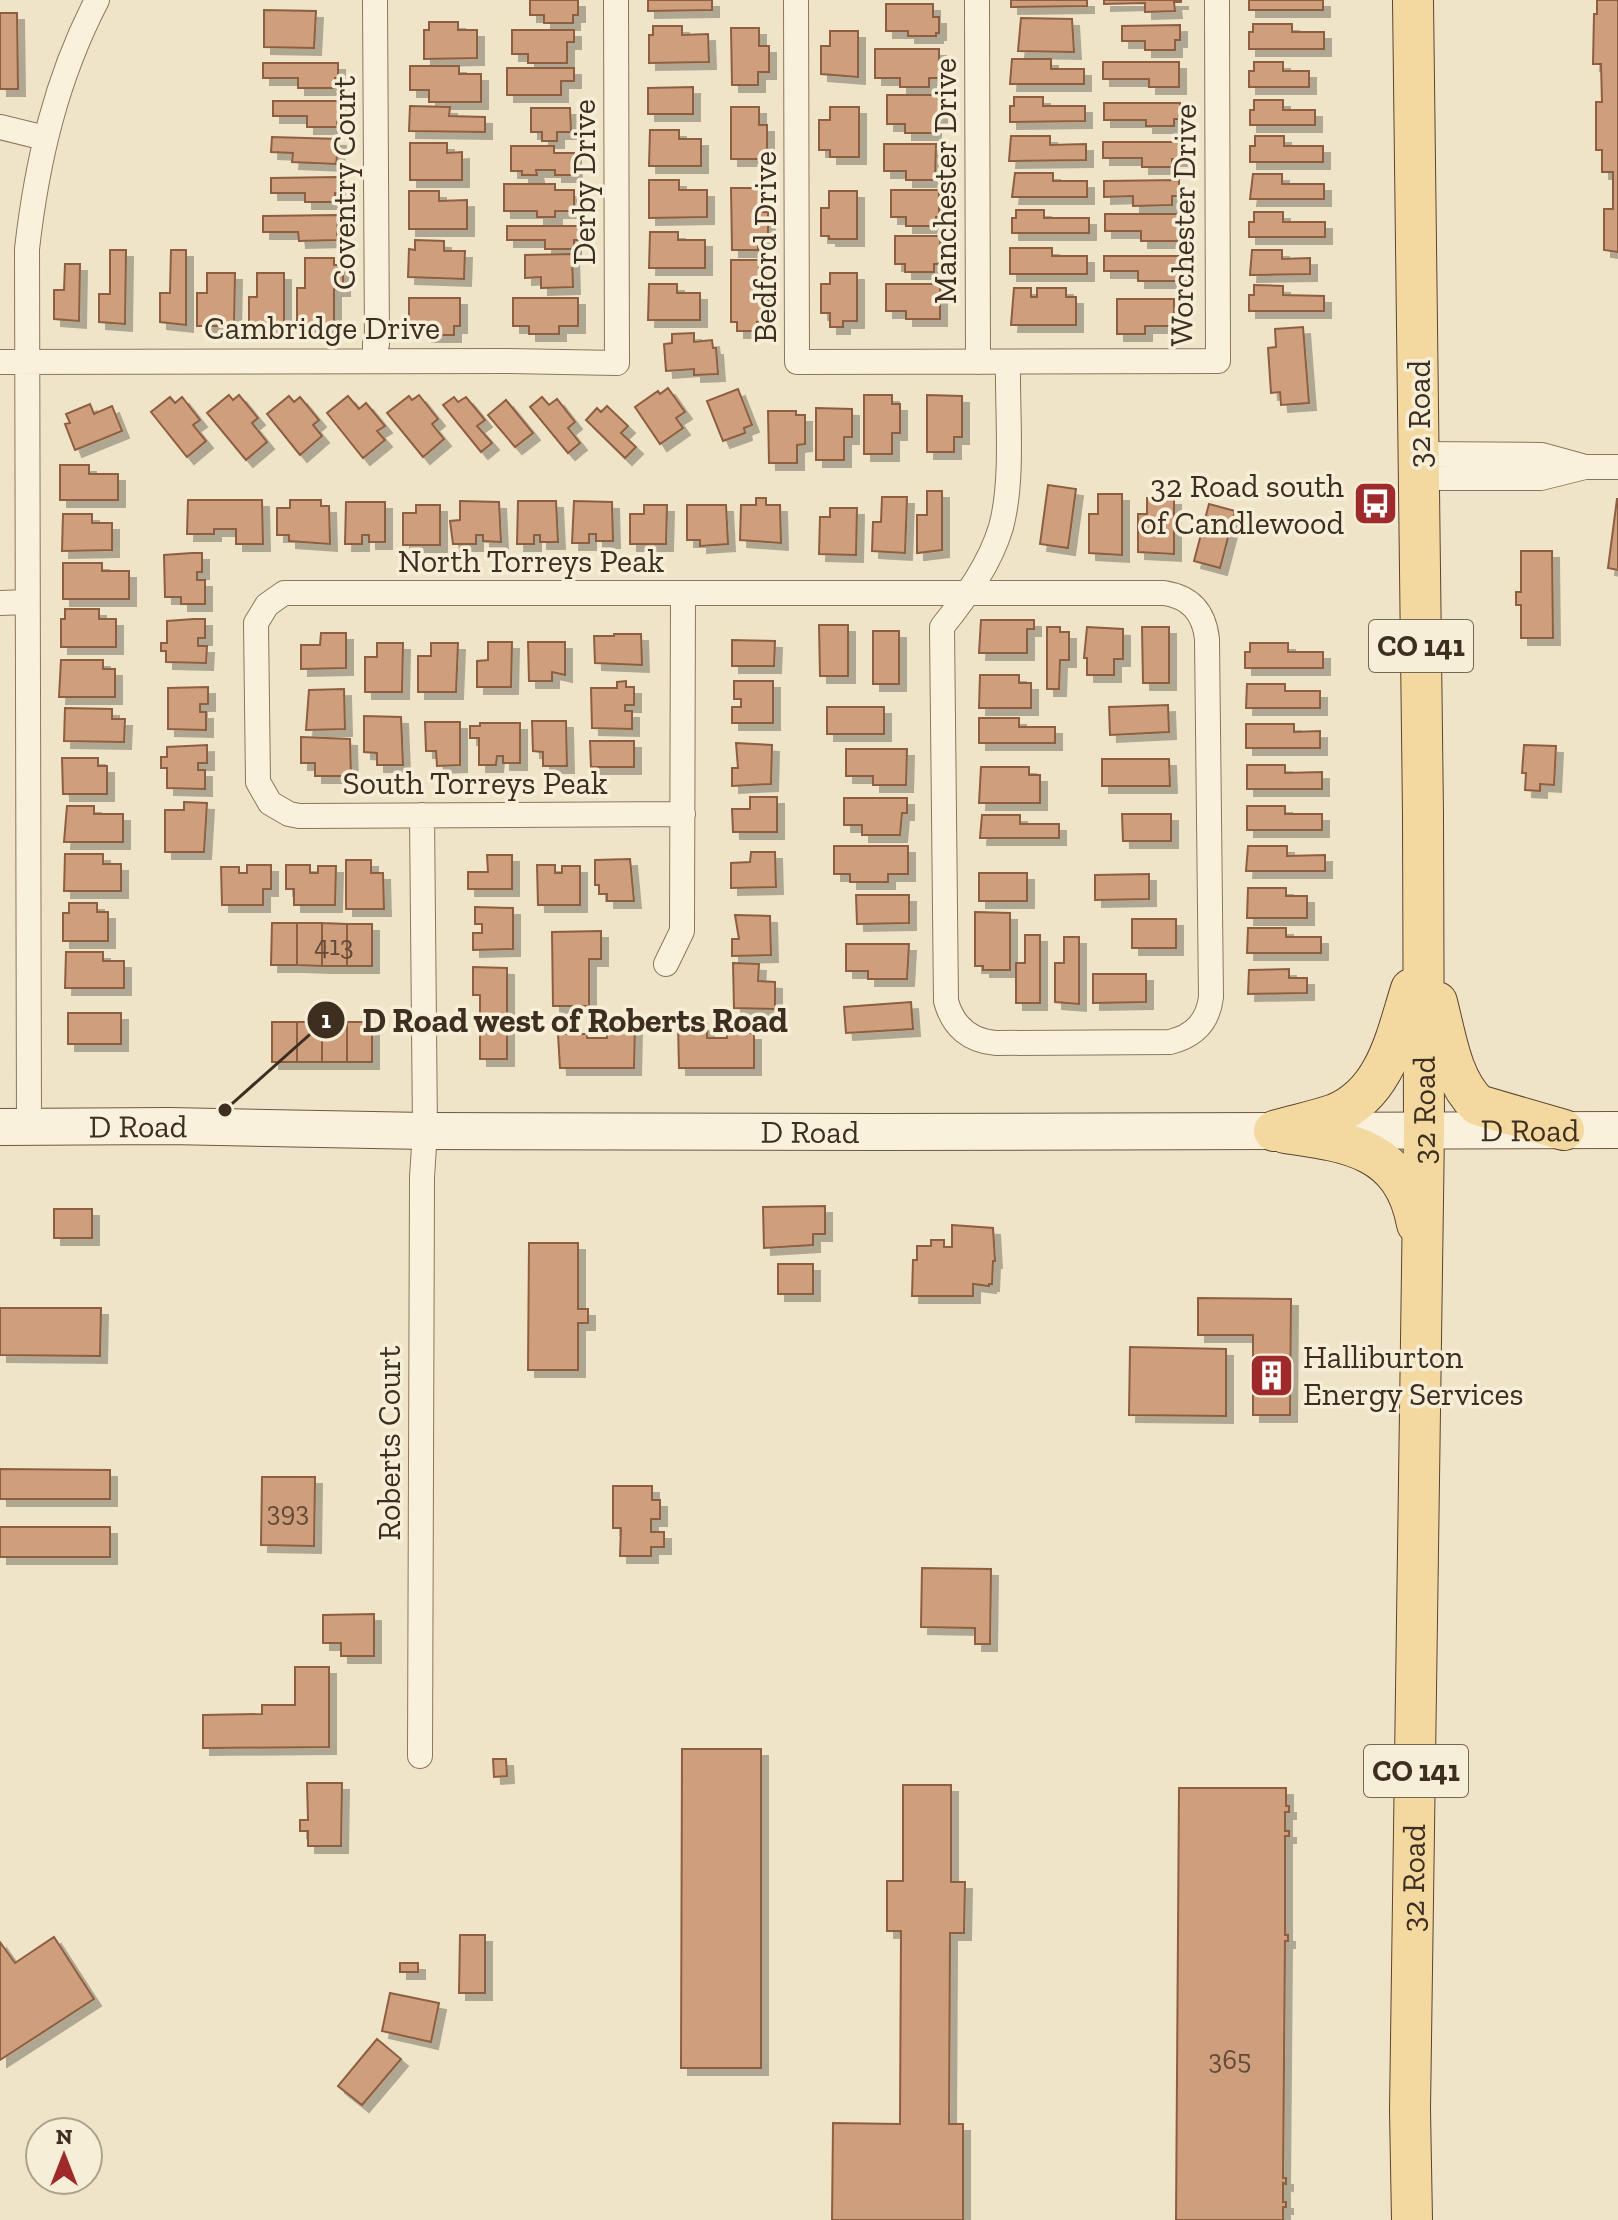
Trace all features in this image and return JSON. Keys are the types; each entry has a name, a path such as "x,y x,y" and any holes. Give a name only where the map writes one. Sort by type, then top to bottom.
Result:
{"main road":[{"name":"32 Road","path":"1412,2220 1410,2110 1424,1130 1413,0"},
{"path":"1423,952 1454,1066 1468,1095 1478,1105 1564,1130"},
{"path":"1274,1131 1334,1114 1363,1097 1388,1060 1423,952"},
{"path":"1274,1131 1354,1145 1381,1159 1406,1189 1414,1209 1423,1257"}],"street":[{"path":"14,1128 27,602 27,249 45,138 71,55 97,0"},
{"name":"Coventry Court","path":"375,0 375,361"},
{"name":"Derby Drive","path":"616,0 617,363"},
{"name":"Bedford Drive","path":"796,0 797,362 978,362"},
{"name":"Manchester Drive","path":"977,0 978,362"},
{"name":"Worchester Drive","path":"978,362 1218,361 1217,0"},
{"path":"0,127 45,138"},
{"name":"Cambridge Drive","path":"0,362 617,363"},
{"path":"969,593 995,542 1006,504 1008,362"},
{"path":"1418,466 1542,455 1585,467 1618,467"},
{"name":"North Torreys Peak","path":"270,803 260,790 257,773 256,623 267,605 284,593 800,594 969,593 1164,593 1193,605 1204,621 1207,639 1211,997 1206,1018 1191,1034 1181,1039 1170,1042 984,1042 963,1031 949,1012 946,1001 942,627 969,593"},
{"path":"666,964 682,931 683,593"},
{"path":"0,603 27,602"},
{"name":"South Torreys Peak","path":"270,803 299,816 683,814"},
{"name":"Roberts Court","path":"420,1756 422,1192 425,1131 422,815"},
{"name":"D Road","path":"14,1128 169,1126 425,1131 1618,1130"}],"building":[{"path":"530,0 578,0 578,15 573,15 573,23 544,23 544,15 530,15"},
{"path":"648,0 712,0 712,10 648,11"},
{"path":"1011,0 1087,0 1087,6 1011,7"},
{"path":"1104,0 1181,2 1174,2 1175,11 1145,12 1145,3 1104,4"},
{"path":"1249,0 1323,0 1323,10 1249,10"},
{"path":"1597,0 1618,0 1618,252 1604,250 1604,209 1613,209 1613,172 1602,172 1602,150 1596,150 1596,102 1602,102 1601,64 1593,64"},
{"path":"886,4 933,4 933,17 939,17 939,33 936,36 908,36 908,31 886,31"},
{"path":"264,10 316,11 314,48 264,47"},
{"path":"0,13 17,13 18,89 0,89"},
{"path":"1021,18 1072,19 1074,52 1018,51"},
{"path":"429,22 458,22 458,30 477,30 477,58 424,59 424,30 429,30"},
{"path":"1253,24 1292,24 1292,32 1324,32 1324,49 1249,49 1249,32 1253,32"},
{"path":"1180,25 1180,40 1175,40 1175,50 1145,50 1145,41 1122,41 1122,26"},
{"path":"653,26 682,26 682,35 708,34 709,62 649,63 649,35 653,35"},
{"path":"731,28 759,28 759,46 769,46 769,72 758,72 758,85 732,85"},
{"path":"512,30 574,30 574,42 567,42 567,63 528,63 528,54 512,54"},
{"path":"830,31 858,31 858,77 821,74 821,46 830,46"},
{"path":"875,49 939,49 939,78 929,78 929,87 900,87 900,78 875,78"},
{"path":"1012,59 1051,59 1051,69 1084,69 1084,84 1010,84"},
{"path":"1103,62 1179,62 1179,87 1149,87 1149,79 1103,79"},
{"path":"1254,62 1283,62 1283,71 1309,71 1309,87 1249,87 1249,71 1254,71"},
{"path":"263,63 338,63 338,78 335,78 335,88 298,88 298,78 263,78"},
{"path":"410,66 459,66 459,74 481,74 481,102 429,102 429,90 410,90"},
{"path":"507,68 574,68 574,81 561,81 561,95 507,95"},
{"path":"693,87 693,114 648,114 648,88"},
{"path":"887,95 940,95 940,124 934,124 934,133 905,133 905,124 887,124"},
{"path":"1014,97 1043,97 1043,106 1085,106 1085,121 1010,122 1010,106 1014,106"},
{"path":"1254,100 1283,100 1283,110 1315,110 1315,125 1250,125"},
{"path":"273,101 339,101 337,127 307,127 307,116 273,116"},
{"path":"1104,103 1180,103 1180,119 1174,119 1174,126 1146,126 1146,120 1104,120"},
{"path":"410,106 450,107 449,116 485,117 485,132 409,131"},
{"path":"731,107 759,107 759,125 767,125 767,154 759,154 759,159 731,159"},
{"path":"830,107 859,107 859,157 830,157 830,150 819,150 819,120 830,120"},
{"path":"531,108 570,108 571,132 557,132 557,141 542,141 542,132 531,132"},
{"path":"650,130 679,130 679,139 701,139 701,166 649,166"},
{"path":"1011,136 1050,136 1050,145 1086,144 1086,160 1009,161"},
{"path":"1255,136 1284,136 1284,146 1323,146 1323,162 1250,162 1250,146 1255,146"},
{"path":"272,137 339,139 336,164 292,162 293,153 271,152"},
{"path":"1103,142 1180,142 1180,159 1172,159 1172,167 1142,167 1142,158 1103,158"},
{"path":"410,143 447,143 447,153 462,152 462,180 410,180"},
{"path":"884,144 936,144 935,180 906,180 906,171 884,171"},
{"path":"511,146 554,146 554,153 574,153 575,175 555,175 555,170 536,170 537,175 511,171"},
{"path":"1015,173 1053,173 1053,181 1087,181 1087,197 1012,197"},
{"path":"1253,174 1282,174 1282,184 1324,184 1324,199 1250,199"},
{"path":"338,177 335,202 305,202 305,193 271,193 271,178"},
{"path":"649,180 679,180 679,190 707,190 707,217 649,218"},
{"path":"1179,180 1179,196 1172,196 1172,205 1133,206 1133,196 1104,197 1104,181"},
{"path":"504,184 555,184 555,190 574,190 574,211 555,211 555,217 537,217 537,211 504,211"},
{"path":"731,188 759,188 759,212 768,212 768,239 758,240 758,250 732,250"},
{"path":"891,190 939,190 936,226 906,226 906,217 891,217"},
{"path":"409,191 439,191 439,201 467,200 467,229 409,229"},
{"path":"829,191 857,191 857,239 821,236 821,208 829,208"},
{"path":"1016,210 1044,210 1044,218 1089,218 1089,233 1012,233 1012,218 1016,218"},
{"path":"1254,212 1283,212 1283,222 1325,222 1325,237 1249,237 1249,222 1254,222"},
{"path":"1105,214 1181,214 1181,241 1141,241 1141,231 1105,231"},
{"path":"338,215 337,240 299,241 298,232 263,232 263,216"},
{"path":"507,226 579,226 579,240 574,240 574,249 545,249 545,240 507,240"},
{"path":"650,232 678,232 678,240 705,240 705,268 649,268"},
{"path":"895,236 940,236 940,264 934,264 934,272 905,272 905,264 895,264"},
{"path":"415,240 444,241 444,251 465,251 464,279 408,277 409,249 415,250"},
{"path":"1010,248 1052,248 1052,256 1087,256 1087,274 1010,274"},
{"path":"110,250 126,250 125,324 99,322 99,294 110,294"},
{"path":"171,250 186,250 186,325 160,322 160,293 170,293"},
{"path":"1252,250 1282,250 1282,259 1310,258 1310,274 1250,275"},
{"path":"572,254 573,287 541,288 541,277 525,278 525,255"},
{"path":"1104,256 1179,256 1179,281 1138,281 1138,271 1104,271"},
{"path":"305,258 334,258 334,265 343,265 343,289 334,289 334,325 297,325 297,288 305,288"},
{"path":"731,260 759,260 759,292 768,292 768,321 757,322 757,331 737,331 737,322 731,322"},
{"path":"65,264 80,264 79,321 54,319 54,290 64,290"},
{"path":"207,273 235,273 234,326 197,326 197,293 207,293"},
{"path":"257,273 284,273 284,326 249,325 249,297 257,297"},
{"path":"830,273 857,273 857,321 843,321 843,327 830,327 830,313 821,313 821,284 830,284"},
{"path":"649,284 677,284 677,293 700,293 700,320 648,320"},
{"path":"886,284 940,284 940,319 906,319 906,311 886,311"},
{"path":"1254,285 1283,286 1283,295 1324,296 1324,311 1249,311 1249,295 1254,295"},
{"path":"1014,288 1031,288 1031,297 1037,297 1037,288 1066,288 1066,297 1076,297 1076,325 1011,325"},
{"path":"409,298 460,298 460,326 454,326 454,335 425,335 424,326 409,326"},
{"path":"513,298 578,298 578,326 559,326 559,334 529,334 529,326 513,326"},
{"path":"1117,299 1174,299 1174,326 1145,326 1145,334 1117,334"},
{"path":"1303,327 1309,403 1281,405 1280,392 1271,393 1268,348 1276,347 1275,329"},
{"path":"694,333 694,342 712,340 713,348 716,348 718,374 694,375 694,369 666,371 664,344 672,343 672,334"},
{"path":"668,388 685,412 676,418 683,428 660,444 635,407"},
{"path":"738,389 752,425 744,428 745,433 723,441 707,401"},
{"path":"229,395 233,400 239,395 258,418 252,423 267,442 246,460 207,413"},
{"path":"419,395 438,419 432,424 444,439 423,457 387,413 409,396 412,400"},
{"path":"864,395 892,395 892,404 900,404 900,433 892,433 892,454 864,454"},
{"path":"927,395 962,396 962,437 954,437 954,452 927,452"},
{"path":"289,396 294,402 300,397 319,420 313,425 322,436 300,455 267,414"},
{"path":"348,396 359,409 366,403 385,426 377,431 385,440 363,458 327,413"},
{"path":"170,397 175,403 182,397 200,420 193,425 206,441 187,457 151,412"},
{"path":"454,397 458,402 466,397 485,420 477,426 492,443 481,452 443,405"},
{"path":"542,397 549,405 557,399 575,422 568,428 580,443 568,453 530,407"},
{"path":"506,400 533,433 515,447 488,415"},
{"path":"90,404 94,414 112,406 122,431 75,450 65,424 70,423 66,414"},
{"path":"607,406 628,426 621,433 636,447 625,458 586,420 597,408 601,412"},
{"path":"816,408 852,409 852,437 844,437 844,460 816,460"},
{"path":"768,411 796,411 796,415 805,415 805,444 797,445 797,463 769,463"},
{"path":"60,465 89,465 89,474 118,474 118,500 60,500"},
{"path":"1048,485 1076,489 1068,548 1040,544"},
{"path":"927,491 942,491 942,550 917,553 917,515 927,515"},
{"path":"1098,494 1122,494 1122,555 1089,553 1089,514 1098,514"},
{"path":"882,497 907,497 905,553 872,551 873,522 881,522"},
{"path":"756,498 766,498 766,505 780,505 781,543 740,540 741,505 756,505"},
{"path":"1147,498 1174,498 1174,554 1138,552 1138,514 1147,514"},
{"path":"1618,499 1618,570 1608,568"},
{"path":"188,500 262,500 263,544 236,544 236,529 214,529 214,534 187,534"},
{"path":"290,500 321,500 321,506 329,506 330,544 289,541 289,535 277,535 277,508 290,508"},
{"path":"460,501 499,502 501,542 483,541 483,535 476,535 476,544 453,544 450,521 460,520"},
{"path":"518,501 556,501 558,542 540,542 540,535 534,535 534,544 517,544"},
{"path":"574,501 612,502 613,541 596,541 596,534 589,534 589,543 572,543"},
{"path":"346,502 385,502 385,542 369,542 369,535 362,535 362,544 345,544"},
{"path":"1209,504 1235,511 1220,568 1194,561"},
{"path":"416,505 440,505 440,545 403,545 403,513 416,513"},
{"path":"644,505 667,505 666,544 630,544 630,514 644,514"},
{"path":"687,505 726,505 728,544 700,546 700,540 687,540"},
{"path":"830,508 857,508 856,555 819,554 820,517 830,517"},
{"path":"63,514 92,514 92,523 112,523 112,550 62,551"},
{"path":"1521,551 1552,551 1553,638 1521,638 1521,605 1516,605 1516,592 1521,592"},
{"path":"202,553 202,572 197,572 197,580 205,580 205,604 181,604 181,597 165,597 164,555"},
{"path":"63,563 102,563 102,571 129,571 129,599 63,599"},
{"path":"65,609 99,609 99,619 116,619 116,647 61,647 61,619 65,619"},
{"path":"205,619 205,638 198,638 198,646 207,646 206,663 166,662 166,651 161,651 161,643 167,643 167,621"},
{"path":"981,620 1034,620 1034,629 1027,629 1027,653 979,653"},
{"path":"819,625 848,625 848,676 820,676"},
{"path":"1047,627 1060,627 1060,632 1069,632 1069,660 1060,660 1059,689 1047,689"},
{"path":"1087,627 1123,629 1123,659 1114,659 1114,675 1087,675 1087,658 1084,658"},
{"path":"1142,627 1169,627 1169,683 1143,683"},
{"path":"873,631 899,631 899,684 873,684"},
{"path":"321,633 346,633 346,668 301,669 301,645 320,645"},
{"path":"641,634 642,665 595,663 594,636"},
{"path":"732,640 775,641 774,666 732,666"},
{"path":"488,642 512,642 511,687 477,687 477,661 488,660"},
{"path":"528,642 565,642 565,675 552,672 552,681 529,681"},
{"path":"377,643 403,643 402,692 365,692 365,657 377,657"},
{"path":"431,643 458,643 456,692 418,692 418,656 431,656"},
{"path":"1250,643 1288,643 1288,652 1323,652 1323,668 1245,668 1245,652 1250,652"},
{"path":"61,660 103,660 103,669 115,669 115,697 59,697"},
{"path":"980,675 1019,675 1019,683 1031,683 1031,708 979,708"},
{"path":"626,681 626,687 634,687 634,705 625,705 625,711 632,711 632,729 592,728 591,688 617,688 617,682"},
{"path":"734,681 773,681 773,723 732,723 732,707 741,707 741,699 734,699"},
{"path":"1247,684 1285,684 1285,691 1320,691 1320,708 1246,708"},
{"path":"208,687 208,704 200,704 200,712 206,712 206,730 168,729 168,688"},
{"path":"344,689 345,729 306,730 309,690"},
{"path":"1168,705 1169,732 1110,735 1109,707"},
{"path":"827,707 884,707 884,734 827,734"},
{"path":"65,708 112,709 112,719 125,719 124,742 64,741"},
{"path":"364,716 401,717 403,765 377,765 377,753 364,752"},
{"path":"979,718 1019,718 1019,727 1055,727 1055,743 979,743"},
{"path":"532,721 566,721 567,766 543,766 543,752 533,751"},
{"path":"425,722 460,722 460,765 437,766 436,751 426,751"},
{"path":"480,723 520,723 520,763 503,763 503,756 497,756 496,765 479,765 479,738 470,738 470,726 480,726"},
{"path":"1246,724 1294,724 1294,732 1320,731 1320,748 1246,748"},
{"path":"301,737 350,739 351,776 315,776 315,763 301,763"},
{"path":"590,741 634,741 634,767 591,767"},
{"path":"736,743 772,745 771,784 732,786 732,768 738,768"},
{"path":"207,745 207,763 198,763 198,770 205,770 205,789 167,788 167,768 161,768 161,757 167,757 167,747"},
{"path":"1524,745 1556,746 1554,785 1540,784 1540,791 1525,790 1526,773 1522,773"},
{"path":"846,749 907,749 906,785 873,785 873,776 846,776"},
{"path":"62,758 98,758 98,766 107,766 107,794 63,794"},
{"path":"1102,759 1169,759 1170,786 1102,786"},
{"path":"1247,765 1285,765 1285,773 1322,772 1322,789 1247,789"},
{"path":"981,767 1029,767 1029,775 1040,775 1040,803 979,803"},
{"path":"750,797 777,797 777,832 733,832 732,809 750,809"},
{"path":"844,798 907,798 907,813 902,813 900,835 862,835 862,825 844,825"},
{"path":"184,802 207,803 204,852 165,852 165,810 184,810"},
{"path":"67,806 94,806 94,814 123,814 123,842 64,842"},
{"path":"1247,806 1285,806 1285,814 1322,814 1322,830 1247,830"},
{"path":"1122,814 1171,814 1171,841 1123,841"},
{"path":"982,815 1020,815 1020,824 1059,824 1059,838 980,838"},
{"path":"834,846 908,846 908,874 888,874 888,882 850,882 850,874 834,874"},
{"path":"1248,846 1287,846 1287,856 1325,855 1325,871 1246,871"},
{"path":"751,852 775,852 776,887 731,888 731,863 750,862"},
{"path":"65,854 103,854 103,864 121,864 121,891 64,891"},
{"path":"487,855 512,855 512,889 468,889 468,872 488,872"},
{"path":"630,859 634,901 607,901 607,894 599,894 599,885 595,885 595,860"},
{"path":"346,860 371,860 371,873 383,873 384,909 346,909"},
{"path":"247,865 271,865 271,889 263,889 263,905 222,905 221,867 239,867 239,873 247,873"},
{"path":"286,865 310,865 310,873 318,873 318,866 336,866 335,905 294,905 294,889 286,889"},
{"path":"537,865 555,865 555,873 562,873 562,866 580,866 580,905 538,905"},
{"path":"979,873 1027,873 1027,901 979,901"},
{"path":"1149,874 1149,899 1095,900 1095,875"},
{"path":"1248,888 1286,888 1286,896 1307,896 1307,918 1247,918"},
{"path":"856,895 909,895 909,923 857,924"},
{"path":"69,903 97,903 97,912 108,912 108,941 63,941 63,913 69,913"},
{"path":"475,907 513,908 513,949 473,950 473,933 482,933 482,924 475,924"},
{"path":"975,912 1010,913 1010,970 983,970 983,966 975,966"},
{"path":"735,915 770,916 771,955 732,956 732,939 739,939"},
{"path":"1132,919 1176,919 1176,948 1132,948"},
{"path":"272,923 297,923 297,965 271,965"},
{"path":"297,923 322,923 322,966 297,965"},
{"path":"322,923 347,924 347,966 322,966"},
{"path":"347,924 372,924 372,966 347,966"},
{"path":"1248,928 1286,928 1286,937 1321,937 1321,953 1247,953"},
{"path":"601,931 601,959 589,959 589,1006 553,1006 552,932"},
{"path":"1025,935 1040,935 1040,1003 1016,1003 1016,963 1025,963"},
{"path":"1064,937 1079,937 1079,1004 1055,1002 1055,963 1064,963"},
{"path":"846,944 909,944 907,979 868,979 868,971 846,971"},
{"path":"66,952 103,952 103,961 124,961 124,988 65,988"},
{"path":"733,963 759,964 758,981 775,982 775,1009 734,1008"},
{"path":"473,967 507,968 507,1059 480,1059 480,995 473,995"},
{"path":"1289,969 1289,978 1307,978 1307,993 1248,994 1249,970"},
{"path":"1093,974 1146,974 1146,1002 1093,1003"},
{"path":"911,1002 913,1029 846,1033 844,1007"},
{"path":"68,1013 121,1013 121,1044 68,1044"},
{"path":"272,1022 297,1022 297,1062 272,1062"},
{"path":"297,1022 322,1022 322,1062 297,1062"},
{"path":"322,1022 347,1022 347,1062 322,1062"},
{"path":"347,1022 372,1022 372,1062 347,1062"},
{"path":"607,1024 635,1024 634,1068 560,1068 558,1034 607,1038"},
{"path":"678,1024 707,1024 707,1038 727,1038 727,1033 754,1033 754,1068 679,1068"},
{"path":"825,1206 825,1234 813,1234 813,1245 764,1248 763,1207"},
{"path":"54,1209 92,1209 92,1238 54,1238"},
{"path":"952,1225 993,1228 995,1261 992,1284 973,1284 973,1296 912,1296 913,1260 917,1260 917,1246 931,1246 931,1240 944,1240 944,1247 952,1247"},
{"path":"529,1243 578,1243 578,1309 588,1309 588,1323 578,1323 578,1370 528,1370"},
{"path":"778,1264 813,1264 813,1294 778,1294"},
{"name":"Halliburton Energy Services","path":"1198,1298 1291,1299 1290,1415 1253,1415 1253,1335 1198,1335"},
{"path":"0,1308 101,1308 100,1356 0,1355"},
{"path":"1130,1347 1226,1349 1226,1416 1129,1415"},
{"path":"0,1469 110,1470 110,1499 0,1499"},
{"path":"262,1477 315,1477 314,1546 261,1545"},
{"path":"613,1486 652,1486 652,1500 660,1500 660,1519 651,1519 651,1532 664,1532 664,1547 651,1547 651,1556 620,1556 621,1528 613,1528"},
{"path":"0,1527 110,1527 110,1557 0,1557"},
{"path":"922,1568 991,1569 990,1644 975,1644 975,1628 921,1627"},
{"path":"374,1614 374,1656 341,1656 341,1643 323,1643 323,1615"},
{"path":"295,1667 329,1667 329,1747 203,1748 203,1715 262,1714 262,1705 295,1705"},
{"path":"682,1749 761,1749 761,2068 681,2068"},
{"path":"493,1759 506,1759 507,1776 494,1777"},
{"path":"307,1783 342,1783 341,1846 308,1846 308,1831 300,1831 300,1820 308,1820"},
{"path":"903,1785 951,1785 951,1882 965,1882 964,1933 950,1933 949,2124 963,2124 963,2220 832,2220 833,2123 900,2124 901,1931 887,1931 887,1881 903,1881"},
{"path":"1179,1788 1286,1788 1289,1812 1285,1812 1285,1831 1289,1831 1289,1836 1285,1836 1285,1935 1288,1935 1288,1941 1285,1941 1283,2178 1286,2178 1286,2184 1283,2183 1283,2202 1286,2202 1286,2207 1283,2207 1283,2220 1176,2220"},
{"path":"460,1935 485,1935 485,1993 459,1993"},
{"path":"54,1937 94,1999 0,2060 0,1942 15,1963"},
{"path":"400,1963 418,1963 418,1972 400,1972"},
{"path":"390,1993 439,2003 431,2042 382,2031"},
{"path":"377,2039 401,2059 362,2105 338,2086"}],"place":[{"name":"32 Road south of Candlewood","path":"1375,504"},
{"name":"D Road west of Roberts Road","path":"225,1110"},
{"name":"Halliburton Energy Services","path":"1272,1375"}]}
